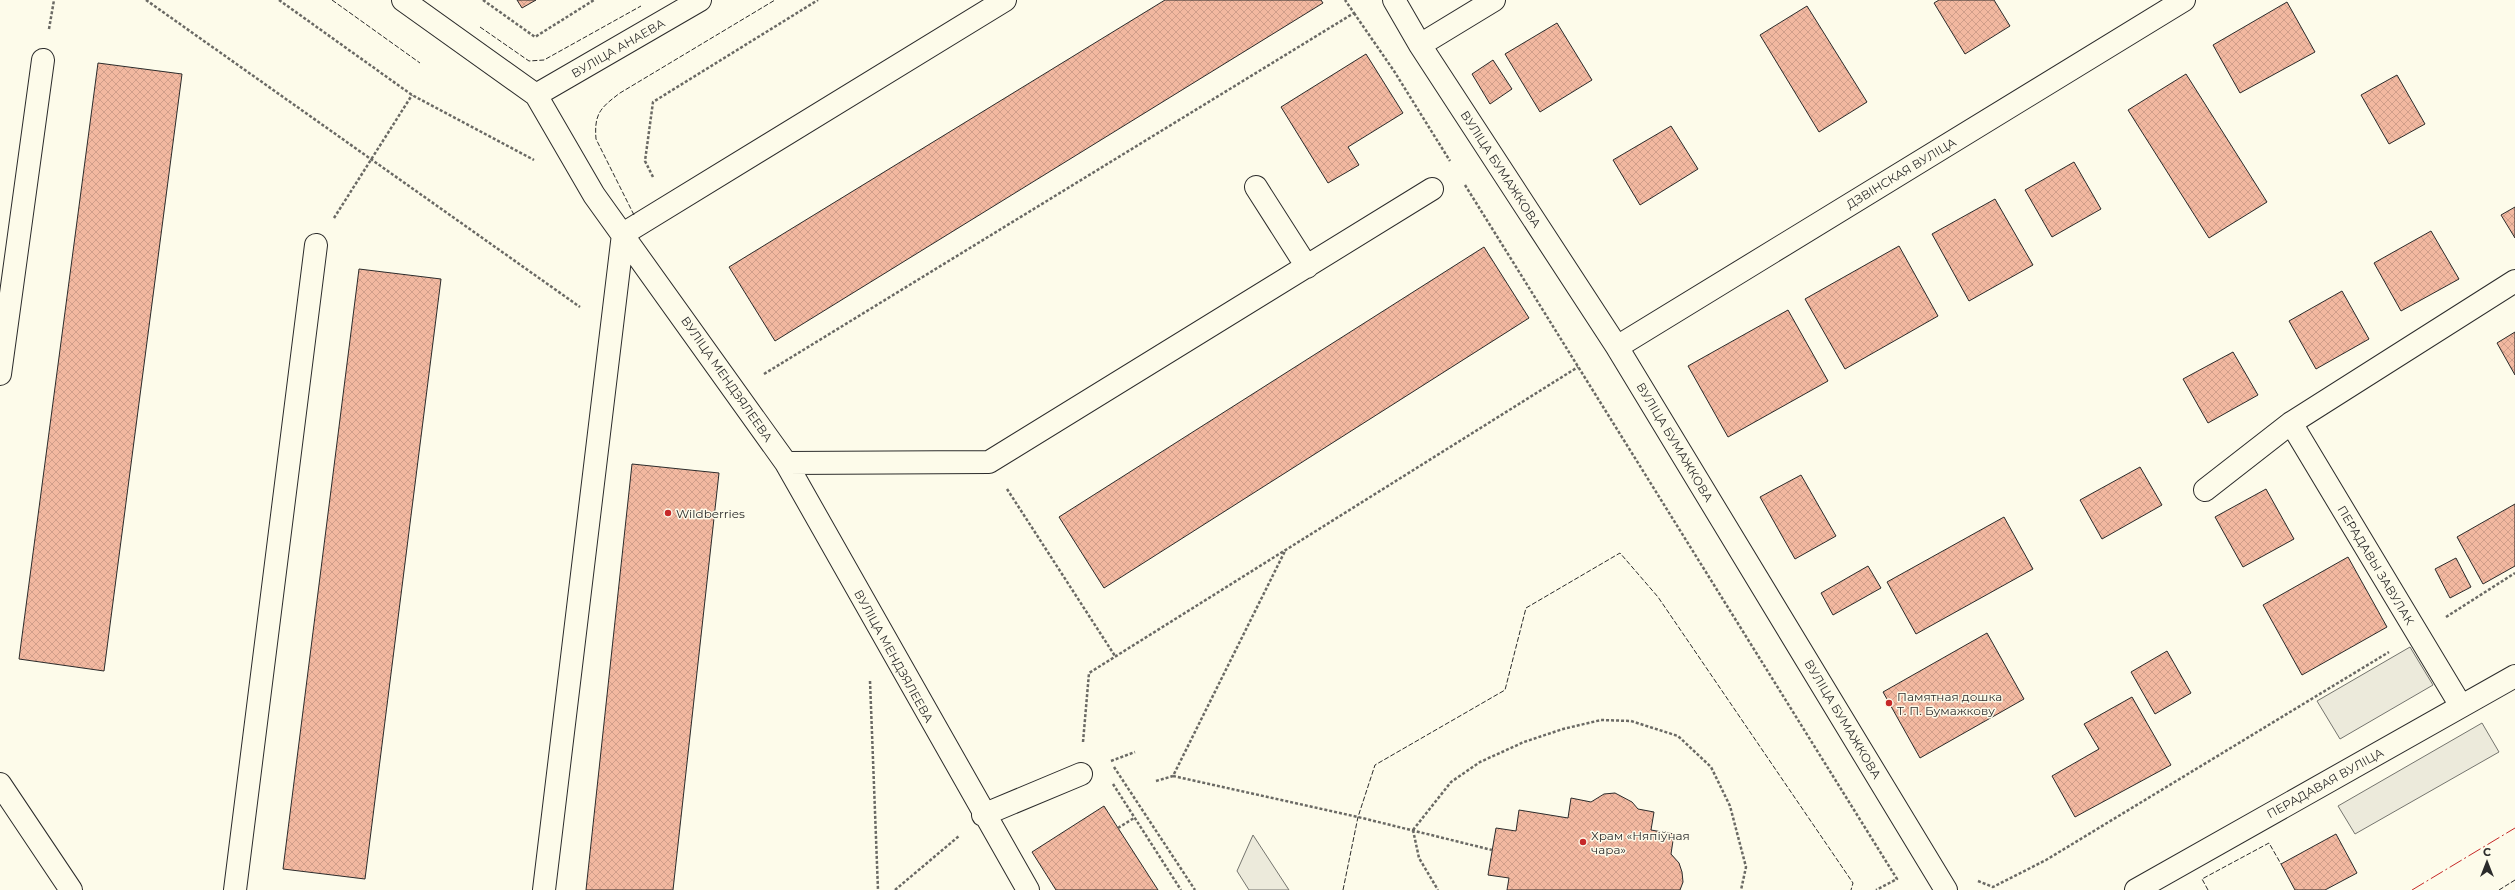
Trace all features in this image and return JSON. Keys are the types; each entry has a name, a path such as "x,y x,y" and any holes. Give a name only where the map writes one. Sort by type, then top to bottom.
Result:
{"street":[{"name":"ВУЛІЦА МЕНДЗЯЛЕЕВА","path":"403,0 536,95 594,195 786,462 984,815 1028,890"},
{"name":"ВУЛІЦА АНАЕВА","path":"536,95 700,0"},
{"path":"544,890 623,234 1005,0"},
{"name":"ВУЛІЦА БУМАЖКОВА","path":"1394,0 1420,45 1617,347 1946,890"},
{"path":"1420,45 1494,0"},
{"name":"ДЗВІНСКАЯ ВУЛІЦА","path":"1617,347 2184,0"},
{"path":"0,374 43,60"},
{"path":"1256,187 1307,267"},
{"path":"786,462 989,462 1432,189"},
{"path":"235,890 316,245"},
{"path":"2205,490 2292,424 2515,281"},
{"name":"ПЕРАДАВЫ ЗАВУЛАК","path":"2292,424 2461,706"},
{"name":"ПЕРАДАВАЯ ВУЛІЦА","path":"2136,890 2515,676"},
{"path":"984,815 1080,774"},
{"path":"0,784 71,890"}],"path":[{"path":"146,0 611,330"},
{"path":"279,0 412,95 538,162"},
{"path":"482,0 535,36 594,0"},
{"path":"669,205 644,161 653,102 818,0"},
{"path":"1345,0 1394,71 1452,164"},
{"path":"736,392 1354,13"},
{"path":"316,245 412,95"},
{"path":"1464,184 1897,879 1876,890"},
{"path":"1080,774 1089,673 1578,367"},
{"path":"989,462 1115,656"},
{"path":"1173,776 1286,550"},
{"path":"1993,887 2046,860 2418,634 2515,573"},
{"path":"869,677 878,890"},
{"path":"1413,830 1451,782 1480,762 1524,742 1563,729 1601,720 1631,721 1678,736 1711,767 1730,806 1746,867 1741,890"},
{"path":"1110,761 1195,890"},
{"path":"1156,781 1173,776 1413,830 1492,850"},
{"path":"1109,778 1181,890"},
{"path":"895,890 984,815"},
{"path":"1118,828 1134,818"},
{"path":"1413,830 1420,858 1438,890"}],"shaded area":[{"path":"2410,647 2433,685 2340,739 2317,701"},
{"path":"2482,723 2499,752 2355,834 2338,806"},
{"path":"1253,835 1289,890 1249,890 1237,871"}],"building":[{"path":"517,0 536,0 522,8"},
{"path":"1165,0 1321,0 1323,3 775,341 729,267"},
{"path":"1939,0 1994,0 2010,26 1965,54 1934,3"},
{"path":"2287,2 2315,52 2240,93 2213,45"},
{"path":"1807,6 1867,102 1819,132 1760,35"},
{"path":"1557,23 1592,80 1540,112 1505,54"},
{"path":"1366,54 1403,113 1348,147 1359,165 1328,183 1281,107"},
{"path":"1493,60 1512,89 1490,104 1472,74"},
{"path":"98,63 182,74 104,671 19,659"},
{"path":"2186,74 2267,202 2209,238 2128,110"},
{"path":"2397,75 2425,124 2389,144 2361,95"},
{"path":"1671,126 1698,169 1640,205 1613,160"},
{"path":"2074,162 2101,209 2052,237 2025,190"},
{"path":"1995,199 2033,265 1969,301 1932,234"},
{"path":"2515,207 2515,238 2501,215"},
{"path":"2431,231 2459,279 2401,311 2374,263"},
{"path":"1899,246 1938,316 1845,369 1805,299"},
{"path":"1484,247 1529,318 1104,588 1059,517"},
{"path":"359,269 441,279 365,879 283,869"},
{"path":"2342,291 2369,339 2316,369 2289,321"},
{"path":"1788,310 1828,381 1728,437 1688,366"},
{"path":"2515,332 2515,375 2497,343"},
{"path":"2233,352 2258,395 2208,423 2183,379"},
{"path":"632,464 719,473 673,890 586,890"},
{"path":"2140,467 2162,505 2102,539 2080,500"},
{"path":"1801,475 1836,536 1795,559 1760,497"},
{"path":"2266,489 2294,539 2243,567 2215,517"},
{"path":"2515,504 2515,566 2483,584 2457,537"},
{"path":"2004,517 2033,569 1916,634 1887,582"},
{"path":"2348,557 2387,627 2302,675 2263,605"},
{"path":"2456,558 2471,587 2450,598 2435,569"},
{"path":"1868,566 1881,588 1833,615 1821,593"},
{"path":"1987,633 2024,699 1920,758 1883,692"},
{"path":"2167,651 2191,693 2155,714 2131,672"},
{"path":"2132,697 2171,765 2075,817 2052,776 2099,749 2084,724"},
{"name":"Храм «Няпіўная чара»","path":"1615,793 1632,802 1638,809 1654,812 1651,830 1674,834 1671,854 1679,863 1682,872 1683,882 1680,890 1507,890 1509,878 1488,875 1496,828 1516,831 1519,810 1568,818 1571,798 1591,802 1604,794"},
{"path":"1104,806 1158,890 1056,890 1032,852"},
{"path":"2336,834 2357,873 2325,890 2295,890 2281,864"}],"fence":[{"path":"332,0 420,63"},
{"path":"634,215 596,139 596,123 600,112 620,93 775,0"},
{"path":"480,27 529,61 544,60 641,6"},
{"path":"1343,890 1358,817 1375,765 1505,690 1526,608 1620,553 1658,597 1853,883 1851,890"},
{"path":"2208,890 2202,879 2269,843 2281,864"},
{"path":"2499,890 2515,880"}],"power":[{"path":"2412,890 2515,828"}],"place":[{"name":"Wildberries","path":"668,513"},
{"name":"Памятная дошка Т. П. Бумажкову","path":"1889,703"},
{"name":"Храм «Няпіўная чара»","path":"1583,842"}]}
